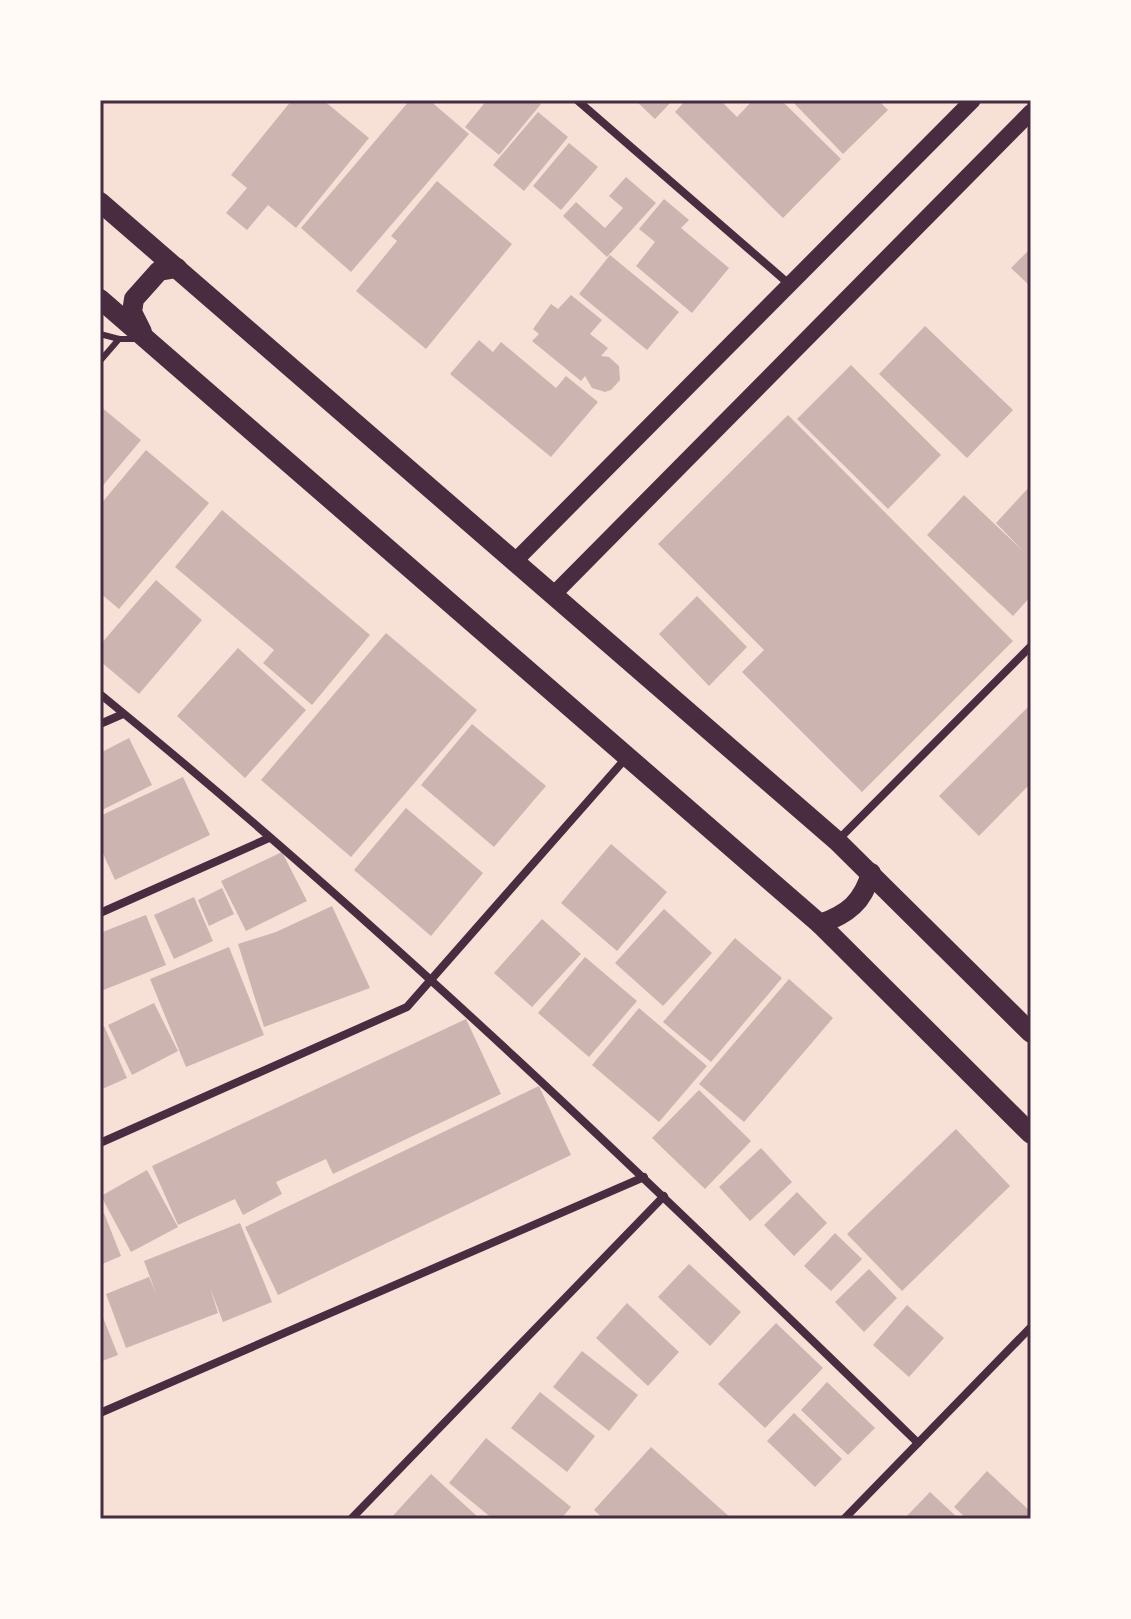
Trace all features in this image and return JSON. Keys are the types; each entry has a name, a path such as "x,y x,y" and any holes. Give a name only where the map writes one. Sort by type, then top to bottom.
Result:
{"main road":[{"path":"515,561 973,100"},
{"path":"553,595 1031,112"},
{"path":"100,202 837,841 1031,1033"},
{"path":"146,339 132,312 134,299 159,271 177,268"},
{"path":"100,299 820,924 1031,1134"},
{"path":"820,924 839,918 854,906 866,890 871,873"}],"street":[{"path":"577,100 789,284"},
{"path":"837,841 1031,646"},
{"path":"100,694 432,981 664,1196 918,1443"},
{"path":"100,724 123,714"},
{"path":"100,1143 407,1007 626,758"},
{"path":"100,913 269,838"},
{"path":"100,1413 644,1177"},
{"path":"351,1519 664,1196"},
{"path":"844,1519 1031,1327"}],"lane":[{"path":"100,334 119,339 146,339"},
{"path":"100,361 119,339"}],"building":[{"path":"292,100 323,100 369,138 296,228 268,205 247,230 226,213 247,188 231,175"},
{"path":"410,100 429,100 469,134 351,272 301,228"},
{"path":"487,100 536,100 541,104 499,155 465,127"},
{"path":"635,100 673,100 655,119"},
{"path":"686,100 720,100 737,117 753,100 781,100 841,159 783,218 675,112"},
{"path":"791,100 878,100 888,110 843,154"},
{"path":"538,112 568,137 524,191 493,165"},
{"path":"569,143 598,167 561,210 533,186"},
{"path":"626,177 656,203 607,257 563,216 576,202 605,228 623,208 609,196"},
{"path":"437,181 512,244 426,349 356,291 397,241 391,236"},
{"path":"664,199 689,220 681,228 729,268 692,313 636,266 655,242 639,229"},
{"path":"1031,248 1031,287 1011,268"},
{"path":"610,255 679,312 647,350 579,294"},
{"path":"571,295 602,320 590,334 608,348 601,356 609,357 619,366 620,380 611,390 605,392 592,388 585,376 581,381 532,341 539,334 533,329 551,304 558,309"},
{"path":"925,326 1013,410 967,458 879,374"},
{"path":"479,340 493,352 501,342 556,388 566,376 598,402 551,457 450,374"},
{"path":"851,365 941,455 888,509 797,419"},
{"path":"100,406 141,440 100,489"},
{"path":"788,415 1013,641 862,792 742,672 764,650 658,544"},
{"path":"146,450 209,503 119,609 100,593 100,505"},
{"path":"1031,485 1031,596 1013,616 927,535 964,495 1024,552 996,523"},
{"path":"222,510 370,635 312,705 263,663 274,650 175,567"},
{"path":"156,580 202,620 139,694 100,661 100,645"},
{"path":"697,596 747,647 709,686 659,634"},
{"path":"386,633 477,710 351,857 261,780"},
{"path":"238,648 306,710 245,778 177,716"},
{"path":"1031,704 1031,783 979,836 939,796"},
{"path":"472,724 546,786 494,847 421,785"},
{"path":"129,738 152,785 100,811 100,753"},
{"path":"183,777 210,835 115,880 100,847 100,816"},
{"path":"406,808 483,873 431,936 354,870"},
{"path":"611,844 667,892 617,951 561,903"},
{"path":"282,852 307,901 246,931 221,881"},
{"path":"222,888 234,914 209,926 198,900"},
{"path":"194,897 213,941 174,959 154,915"},
{"path":"332,906 370,988 264,1027 238,944 276,932"},
{"path":"664,909 712,953 663,1006 615,963"},
{"path":"146,915 166,965 101,991 100,933"},
{"path":"542,919 581,954 532,1007 494,973"},
{"path":"735,938 782,978 711,1062 663,1022"},
{"path":"229,947 264,1035 186,1067 150,979"},
{"path":"585,957 637,1001 589,1057 538,1013"},
{"path":"789,979 833,1018 744,1122 699,1084"},
{"path":"154,1003 178,1051 132,1075 108,1025"},
{"path":"639,1008 707,1066 659,1122 592,1065"},
{"path":"466,1019 501,1094 333,1174 326,1159 276,1182 282,1194 243,1215 235,1199 178,1225 152,1166"},
{"path":"104,1026 127,1078 100,1090 100,1028"},
{"path":"539,1086 571,1155 278,1295 245,1227"},
{"path":"699,1090 751,1141 705,1189 652,1138"},
{"path":"956,1129 1010,1186 902,1291 847,1234"},
{"path":"761,1148 792,1182 750,1221 719,1187"},
{"path":"147,1170 178,1227 131,1252 101,1196"},
{"path":"797,1192 827,1223 794,1256 764,1225"},
{"path":"104,1213 121,1256 100,1265 100,1214"},
{"path":"240,1223 272,1302 223,1322 210,1288 218,1313 126,1348 106,1294 149,1277 156,1293 144,1261"},
{"path":"835,1233 862,1259 831,1291 804,1266"},
{"path":"689,1264 741,1312 710,1346 658,1297"},
{"path":"869,1269 897,1298 864,1332 835,1302"},
{"path":"627,1303 679,1352 648,1386 596,1338"},
{"path":"907,1305 944,1338 909,1377 873,1345"},
{"path":"100,1310 118,1355 100,1362"},
{"path":"776,1323 823,1368 765,1428 718,1384"},
{"path":"582,1351 638,1395 609,1431 553,1387"},
{"path":"827,1382 875,1428 848,1455 801,1410"},
{"path":"540,1392 595,1436 567,1472 511,1428"},
{"path":"794,1413 842,1459 815,1487 767,1441"},
{"path":"486,1438 571,1507 561,1519 493,1519 449,1483"},
{"path":"651,1447 732,1519 604,1519 594,1510"},
{"path":"987,1471 1031,1512 1031,1519 967,1519 954,1507"},
{"path":"431,1474 480,1519 390,1519"},
{"path":"930,1492 959,1519 904,1519"}]}
